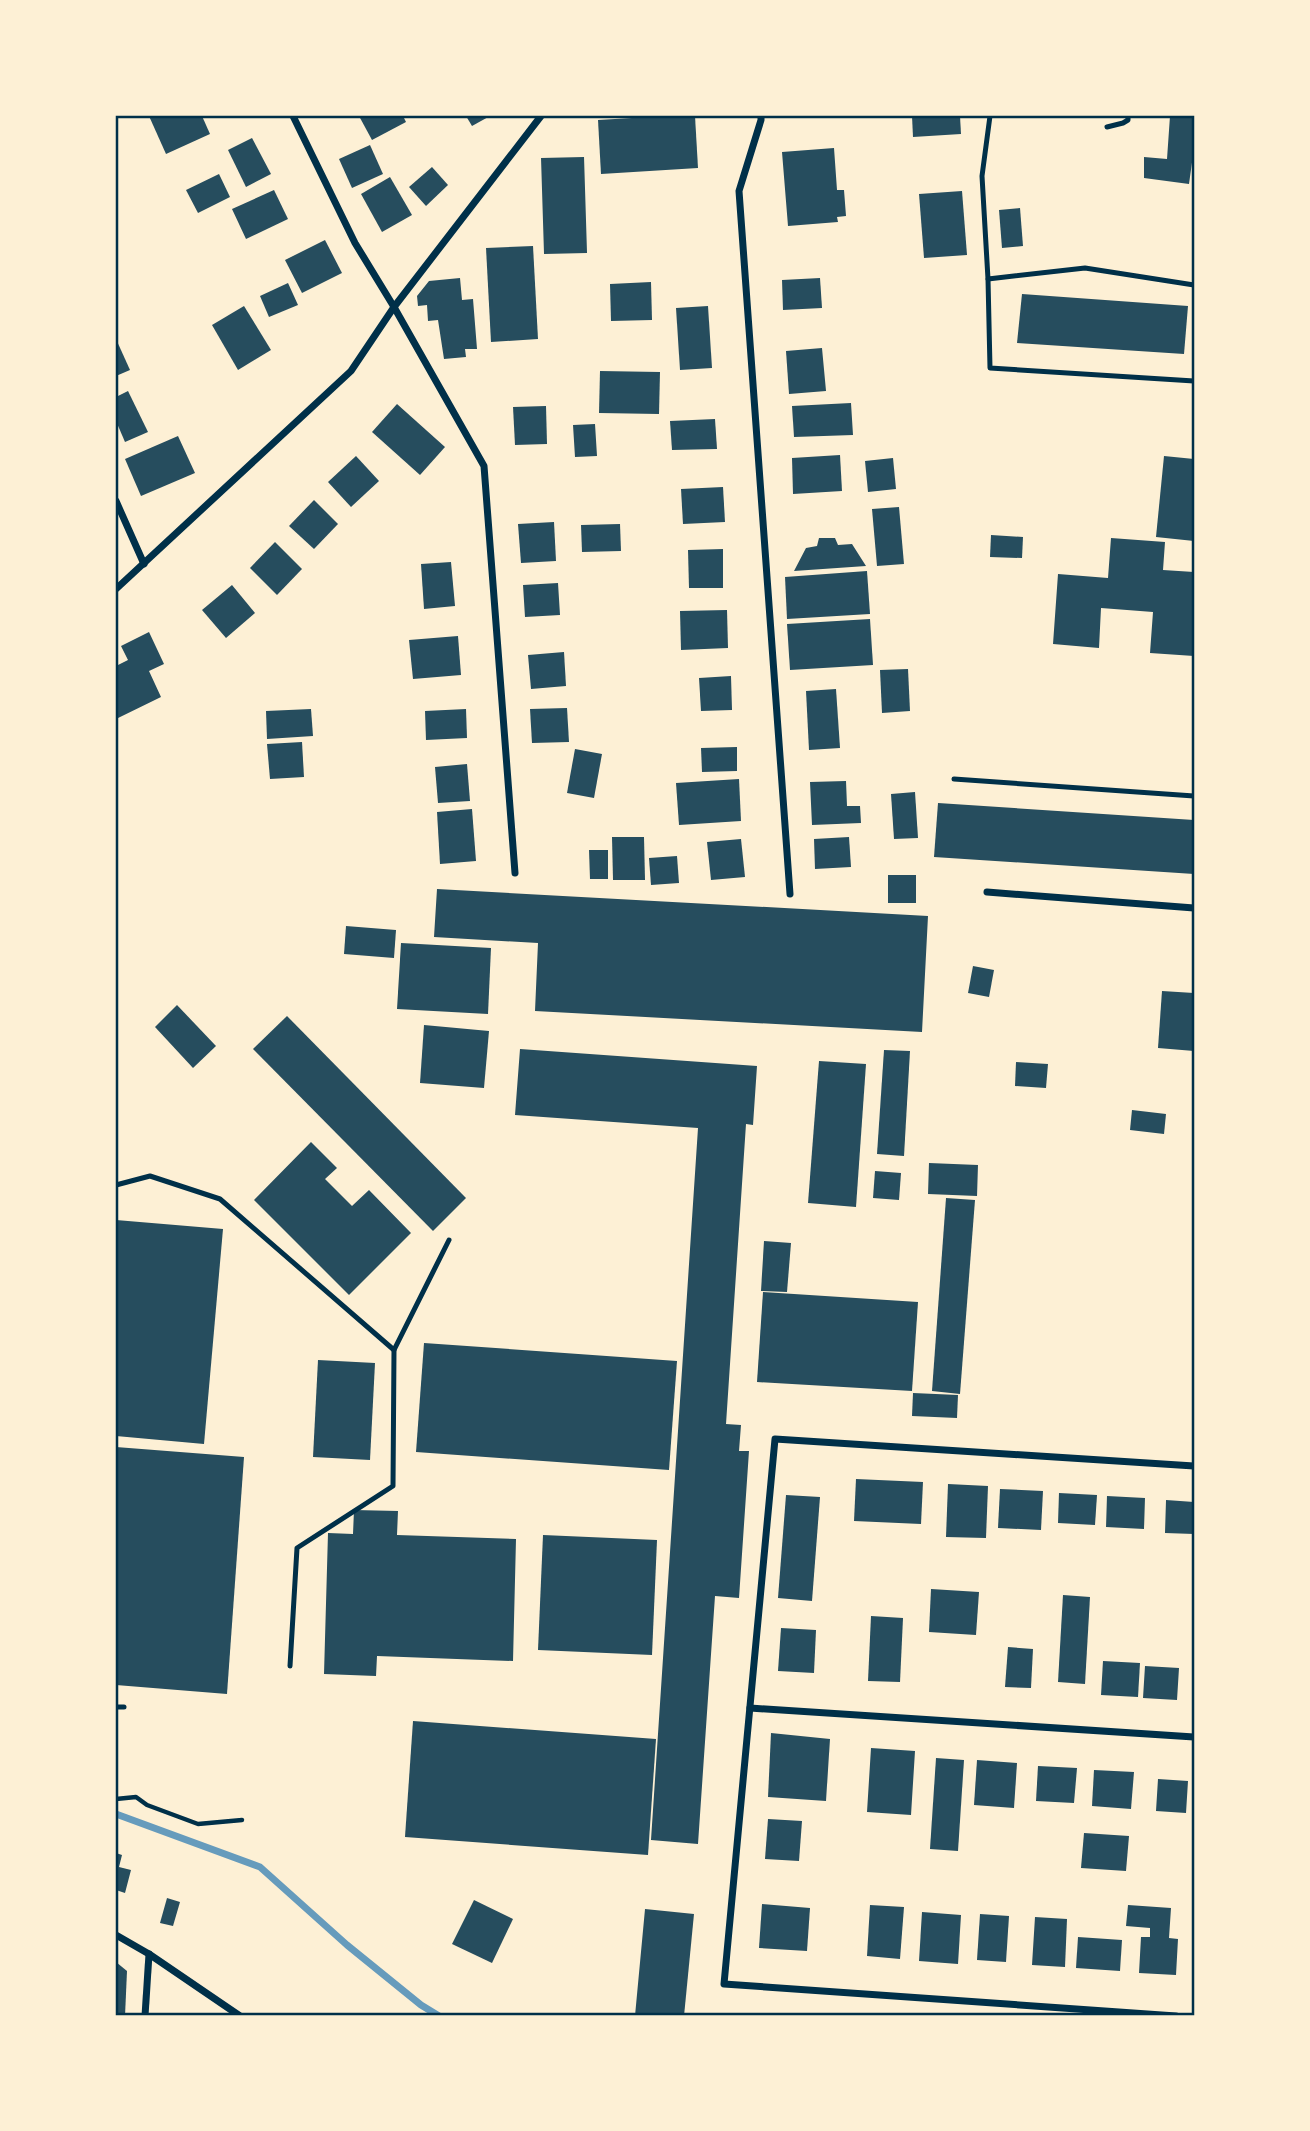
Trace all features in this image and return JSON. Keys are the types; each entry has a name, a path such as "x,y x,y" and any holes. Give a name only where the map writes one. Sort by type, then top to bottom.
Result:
{"street":[{"path":"293,116 355,243 484,466 515,873"},
{"path":"116,589 351,371 394,307 541,116"},
{"path":"761,116 739,191 790,894"},
{"path":"116,501 144,564"},
{"path":"987,892 1195,908"},
{"path":"1176,2015 724,1983 775,1439 1195,1466"},
{"path":"750,1709 1195,1737"},
{"path":"116,1935 240,2015"},
{"path":"145,2015 149,1954"}],"lane":[{"path":"990,116 982,176 990,368 1195,381"},
{"path":"1107,127 1123,123 1128,120 1128,116"},
{"path":"988,279 1085,268 1195,285"},
{"path":"954,779 1195,796"},
{"path":"116,1185 150,1176 220,1199 394,1350"},
{"path":"289,1666 297,1548 393,1486 394,1350 449,1240"},
{"path":"116,1707 124,1707"}],"path":[{"path":"116,1799 136,1797 147,1805 198,1824 242,1820"}],"building":[{"path":"149,116 202,116 210,134 166,154"},
{"path":"359,116 403,116 406,122 372,140"},
{"path":"466,116 490,116 472,126"},
{"path":"695,116 698,168 601,174 598,120"},
{"path":"912,116 960,116 961,134 913,137"},
{"path":"1170,116 1194,116 1194,148 1189,184 1144,178 1144,157 1167,159"},
{"path":"252,138 271,174 246,187 228,150"},
{"path":"370,145 383,174 352,188 339,159"},
{"path":"834,148 837,190 844,190 846,216 837,217 838,222 788,226 782,152"},
{"path":"584,157 587,253 544,254 541,158"},
{"path":"432,167 448,185 426,206 409,187"},
{"path":"219,174 230,197 198,213 186,190"},
{"path":"390,177 412,215 382,232 361,194"},
{"path":"274,190 288,219 246,239 232,209"},
{"path":"962,191 967,255 924,258 919,194"},
{"path":"1020,208 1023,246 1002,248 999,210"},
{"path":"325,240 342,273 302,293 285,260"},
{"path":"533,246 538,339 491,342 486,248"},
{"path":"460,278 462,300 473,299 477,349 465,349 466,357 444,359 438,320 428,321 427,305 418,306 417,296 429,281"},
{"path":"820,278 822,308 783,310 782,280"},
{"path":"651,282 652,320 611,321 610,284"},
{"path":"288,283 298,305 269,317 260,296"},
{"path":"1022,294 1188,306 1184,354 1017,343"},
{"path":"244,306 271,350 238,370 212,325"},
{"path":"708,306 712,368 680,370 676,308"},
{"path":"116,339 130,370 116,376"},
{"path":"822,348 826,391 789,394 786,351"},
{"path":"600,371 660,372 659,414 599,413"},
{"path":"128,391 148,432 125,442 116,421 116,397"},
{"path":"851,403 853,435 794,437 792,406"},
{"path":"397,404 445,447 420,475 372,432"},
{"path":"546,406 547,444 515,445 513,407"},
{"path":"715,419 717,449 672,450 670,421"},
{"path":"595,424 597,456 575,457 573,425"},
{"path":"178,436 195,473 141,496 125,459"},
{"path":"840,455 842,491 793,494 792,458"},
{"path":"356,456 379,481 351,507 328,482"},
{"path":"1164,456 1194,459 1194,541 1156,537"},
{"path":"893,458 896,489 868,492 865,461"},
{"path":"723,487 725,522 683,524 681,489"},
{"path":"314,500 338,524 314,549 289,526"},
{"path":"899,507 904,564 877,566 872,509"},
{"path":"554,522 556,561 521,563 518,524"},
{"path":"620,524 621,551 582,552 581,525"},
{"path":"991,535 1023,537 1022,558 990,557"},
{"path":"819,538 835,538 838,545 852,544 866,566 794,571 806,548 817,546"},
{"path":"1111,538 1165,542 1163,570 1194,572 1194,656 1150,653 1153,612 1101,608 1099,648 1053,644 1058,574 1108,578"},
{"path":"275,542 302,569 277,595 250,568"},
{"path":"723,549 723,588 689,588 688,550"},
{"path":"451,562 455,606 424,609 421,564"},
{"path":"867,571 870,614 787,619 785,577"},
{"path":"558,583 560,615 525,617 523,585"},
{"path":"232,585 255,613 226,638 202,610"},
{"path":"727,610 728,648 681,650 680,611"},
{"path":"870,619 873,665 790,670 787,624"},
{"path":"149,632 164,664 149,671 161,697 116,719 116,666 128,660 121,646"},
{"path":"458,636 461,675 413,679 409,640"},
{"path":"564,652 566,686 531,689 528,655"},
{"path":"908,669 910,711 882,713 880,670"},
{"path":"731,676 732,710 701,711 699,678"},
{"path":"836,689 840,748 809,750 806,691"},
{"path":"567,708 569,742 532,743 530,709"},
{"path":"311,709 313,736 267,739 266,711"},
{"path":"466,709 467,738 426,740 425,711"},
{"path":"302,742 304,777 270,779 267,744"},
{"path":"737,747 737,771 702,772 701,748"},
{"path":"575,749 602,754 594,798 567,793"},
{"path":"467,764 470,801 438,803 435,767"},
{"path":"739,779 741,821 679,825 676,783"},
{"path":"846,781 847,806 860,806 861,823 812,825 810,782"},
{"path":"915,792 918,838 894,839 891,794"},
{"path":"938,803 1194,820 1194,874 934,857"},
{"path":"472,809 476,861 440,864 437,812"},
{"path":"612,837 644,837 645,880 613,880"},
{"path":"849,837 851,867 815,869 814,839"},
{"path":"741,839 745,877 711,880 707,842"},
{"path":"589,850 608,850 608,879 590,879"},
{"path":"677,856 679,883 651,885 649,858"},
{"path":"888,875 916,875 916,903 888,903"},
{"path":"437,889 928,916 922,1032 535,1011 538,943 434,937"},
{"path":"346,926 396,930 394,958 344,954"},
{"path":"401,943 491,948 488,1014 397,1009"},
{"path":"973,966 994,970 989,997 968,993"},
{"path":"1162,991 1194,993 1194,1051 1158,1048"},
{"path":"177,1005 216,1046 193,1068 155,1027"},
{"path":"287,1016 466,1198 433,1231 253,1049"},
{"path":"424,1025 489,1031 484,1088 420,1083"},
{"path":"520,1049 757,1066 753,1125 746,1124 726,1424 741,1425 739,1451 749,1451 739,1598 715,1596 698,1844 651,1840 698,1128 515,1115"},
{"path":"884,1050 910,1051 904,1156 877,1154"},
{"path":"819,1061 866,1064 856,1207 808,1203"},
{"path":"1016,1062 1048,1064 1046,1088 1015,1086"},
{"path":"1132,1110 1166,1114 1164,1134 1130,1130"},
{"path":"311,1142 337,1168 325,1179 352,1206 369,1190 411,1233 349,1295 254,1200"},
{"path":"929,1163 978,1165 977,1196 928,1194"},
{"path":"875,1171 901,1173 899,1200 873,1198"},
{"path":"946,1198 975,1200 960,1394 932,1391"},
{"path":"116,1220 223,1229 204,1444 116,1436"},
{"path":"764,1241 791,1243 787,1292 761,1291"},
{"path":"763,1292 918,1302 912,1391 757,1382"},
{"path":"424,1343 677,1361 669,1470 416,1452"},
{"path":"318,1360 375,1363 370,1460 313,1457"},
{"path":"913,1393 958,1395 957,1418 912,1416"},
{"path":"116,1447 244,1457 227,1694 116,1685"},
{"path":"856,1479 923,1482 921,1524 854,1521"},
{"path":"948,1484 988,1486 986,1538 946,1537"},
{"path":"1000,1489 1043,1491 1041,1530 998,1528"},
{"path":"1059,1493 1097,1495 1095,1525 1058,1523"},
{"path":"786,1495 820,1497 812,1601 778,1598"},
{"path":"1107,1496 1145,1498 1144,1529 1106,1527"},
{"path":"1166,1500 1194,1502 1194,1534 1165,1533"},
{"path":"354,1510 398,1511 397,1535 516,1539 513,1661 377,1656 376,1676 324,1674 328,1533 353,1534"},
{"path":"543,1535 657,1540 652,1655 538,1650"},
{"path":"931,1589 979,1592 976,1635 929,1632"},
{"path":"1063,1595 1090,1597 1085,1684 1058,1682"},
{"path":"871,1616 903,1618 900,1682 868,1681"},
{"path":"781,1628 816,1630 814,1673 778,1671"},
{"path":"1008,1647 1033,1649 1031,1688 1005,1687"},
{"path":"1103,1661 1140,1663 1138,1697 1101,1695"},
{"path":"1145,1666 1179,1668 1177,1700 1143,1698"},
{"path":"413,1721 656,1739 648,1855 405,1837"},
{"path":"771,1733 830,1739 826,1801 768,1797"},
{"path":"871,1748 915,1751 911,1815 867,1812"},
{"path":"936,1758 964,1760 958,1851 930,1849"},
{"path":"977,1760 1017,1763 1014,1808 974,1805"},
{"path":"1038,1766 1077,1768 1074,1803 1036,1801"},
{"path":"1094,1770 1134,1772 1131,1809 1092,1806"},
{"path":"1158,1779 1188,1781 1186,1813 1156,1811"},
{"path":"768,1819 802,1821 799,1861 765,1859"},
{"path":"1084,1833 1129,1836 1126,1871 1081,1868"},
{"path":"116,1853 122,1855 119,1867 131,1870 125,1893 116,1890"},
{"path":"167,1898 180,1902 173,1926 160,1923"},
{"path":"474,1900 513,1919 492,1963 452,1944"},
{"path":"762,1904 810,1908 807,1951 759,1948"},
{"path":"870,1905 904,1907 900,1959 867,1956"},
{"path":"1128,1905 1171,1908 1169,1938 1178,1939 1176,1975 1139,1973 1141,1937 1150,1937 1150,1928 1126,1926"},
{"path":"645,1909 694,1914 684,2016 635,2016"},
{"path":"922,1912 961,1915 958,1964 919,1961"},
{"path":"980,1914 1009,1916 1006,1962 977,1960"},
{"path":"1035,1917 1067,1919 1065,1967 1032,1965"},
{"path":"1078,1937 1122,1940 1120,1971 1076,1968"},
{"path":"116,1962 127,1971 125,2016 116,2016"}],"waterway":[{"path":"116,1814 260,1867 347,1945 421,2005 439,2016"}]}
